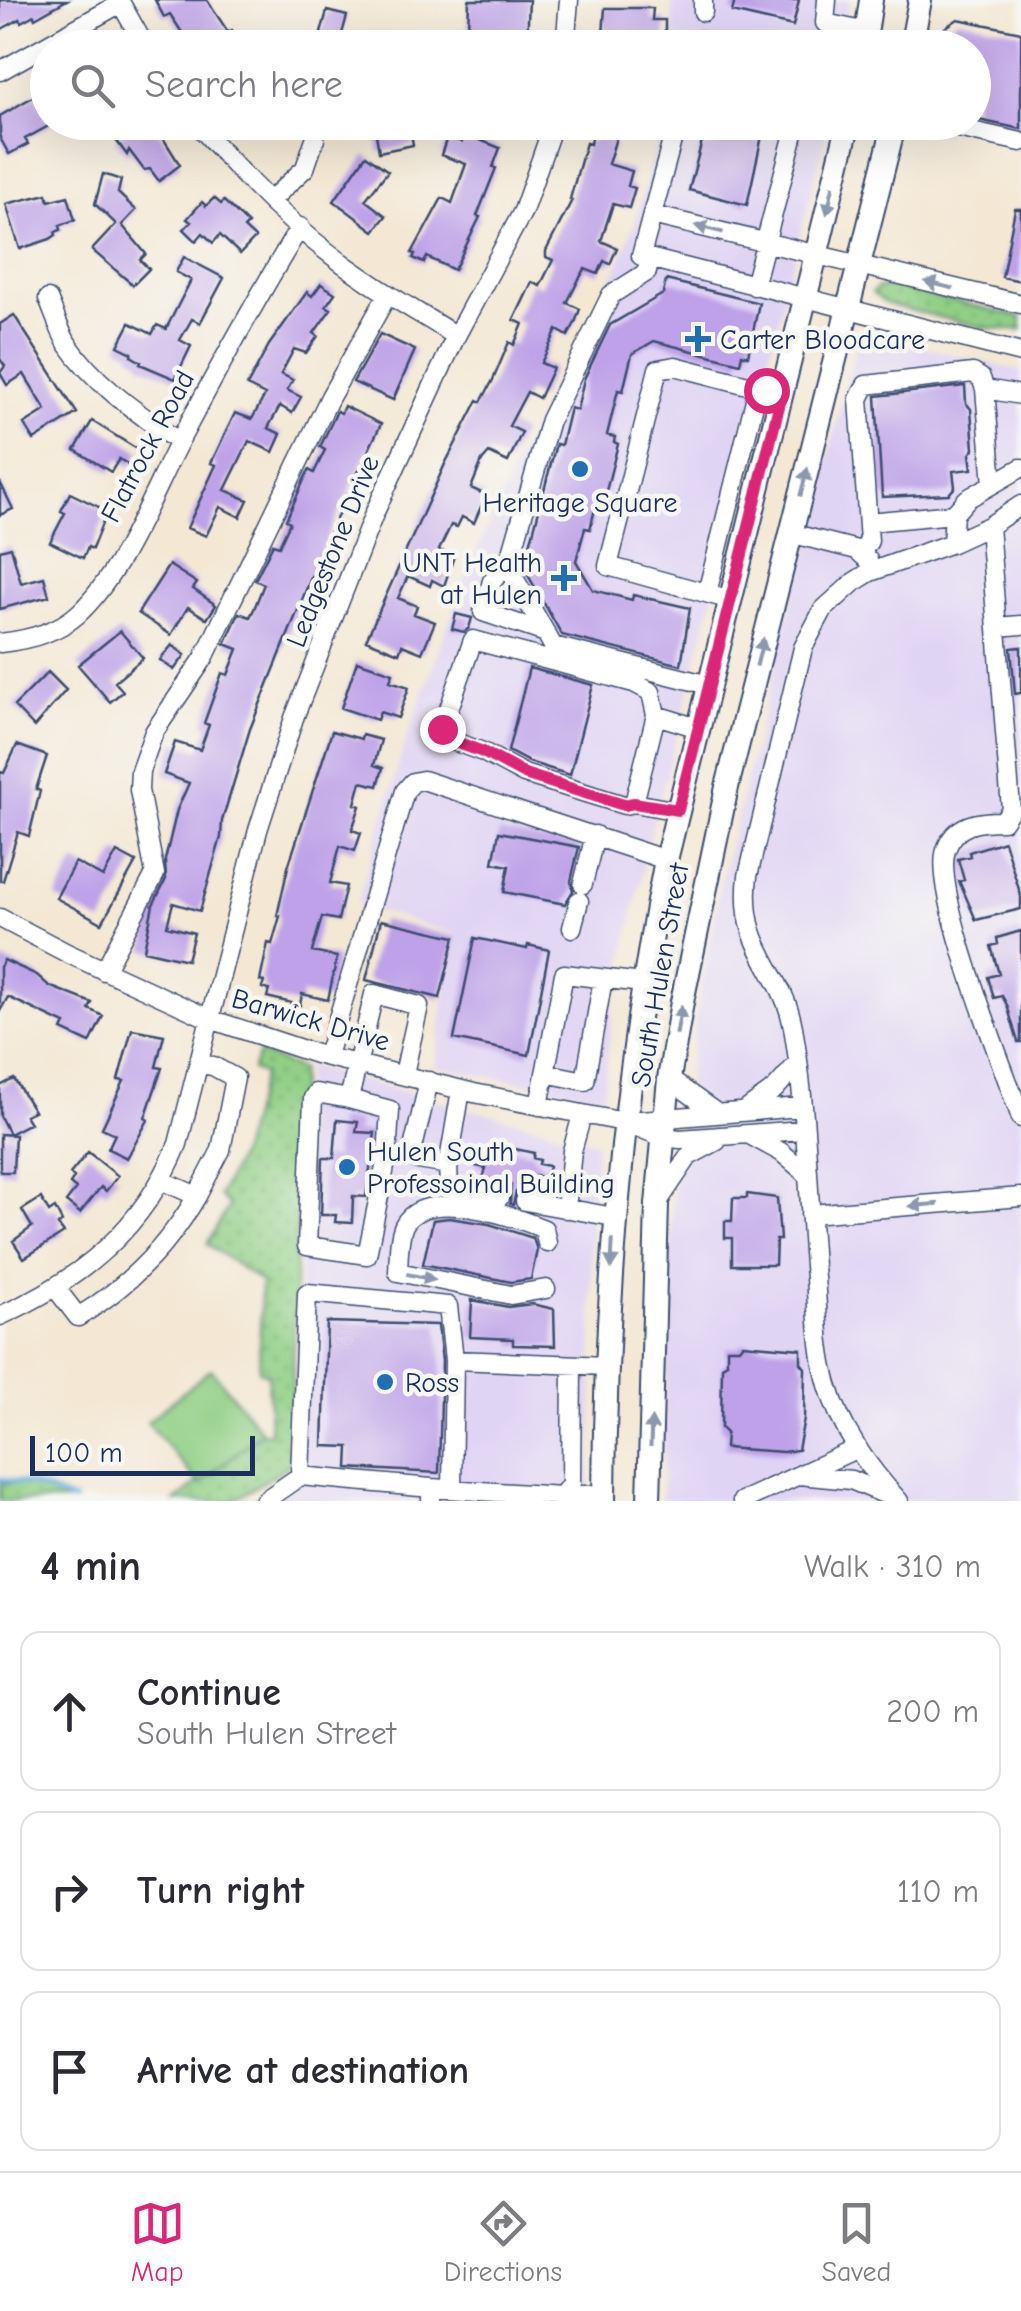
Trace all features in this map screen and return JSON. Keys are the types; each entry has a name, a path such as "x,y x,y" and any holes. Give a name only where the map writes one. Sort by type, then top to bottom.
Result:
{"main road":[{"path":"867,30 871,0"},
{"path":"914,30 920,0"},
{"name":"South Hulen Street","path":"604,1498 614,1218 643,983 666,860 845,140"},
{"name":"South Hulen Street","path":"649,1497 657,1204 670,1079 700,908 890,140"},
{"path":"731,600 771,610"},
{"path":"604,1498 649,1497"}],"street":[{"path":"566,30 568,0"},
{"path":"827,0 825,22 843,30"},
{"path":"71,30 120,2 136,30"},
{"path":"0,71 30,54"},
{"path":"991,135 1021,142"},
{"path":"213,140 270,201 362,278 456,336"},
{"path":"270,201 304,168 315,140"},
{"name":"Ledgestone Drive","path":"0,1315 55,1287 102,1254 163,1182 200,1064 258,830 294,718 374,514 456,336 523,211 548,140"},
{"path":"672,140 641,256 1021,352"},
{"path":"754,286 792,140"},
{"path":"652,215 1021,304"},
{"name":"Flatrock Road","path":"0,643 23,641 77,615 103,583 262,288 300,227"},
{"path":"546,633 490,618 482,612 492,581 509,563 550,420 611,295 647,272 649,259"},
{"path":"104,970 155,874 139,790 140,772 154,732 204,658 330,397 388,294"},
{"path":"48,299 76,356 128,407 179,442"},
{"path":"731,600 608,566 658,369 675,366 782,394"},
{"path":"862,552 870,541 859,399 862,388 872,382 973,373 982,378 993,484"},
{"path":"708,594 758,388"},
{"path":"985,389 1021,395"},
{"path":"952,543 954,514 967,499 1021,468"},
{"path":"899,1501 858,1448 834,1402 823,1364 797,1064 788,1010 752,937 747,915 748,876 803,648 824,610 854,582 875,570 952,543 1021,505"},
{"path":"729,508 753,513"},
{"path":"868,522 954,514"},
{"path":"989,526 1011,810 1003,821 981,820 959,831 948,846 944,866 970,974 1021,1118"},
{"path":"790,533 862,552 875,570"},
{"path":"509,563 554,646 709,685"},
{"path":"997,627 1021,624"},
{"path":"634,803 656,716 650,692 634,683 473,640 442,737 483,752 524,774 624,805 678,810"},
{"path":"656,716 698,728"},
{"path":"328,1056 375,884 404,791 413,782 423,780 666,860"},
{"path":"572,928 595,835"},
{"name":"Barwick Drive","path":"0,918 210,1019 328,1056 461,1090 582,1115 664,1126"},
{"path":"539,1106 564,974 643,983"},
{"path":"545,1073 585,1081 603,979"},
{"path":"349,1098 374,994 419,1006 404,1074"},
{"path":"55,1287 78,1317 84,1314 118,1289 165,1244 197,1196 221,1150 235,1078 200,1064"},
{"path":"744,1112 775,1088 797,1064"},
{"path":"670,1079 719,1114"},
{"path":"430,1081 413,1148 418,1160 448,1166"},
{"path":"461,1090 448,1166 449,1186 461,1194 498,1198"},
{"path":"316,1093 349,1098 390,1110 387,1157 367,1254 308,1246 313,1098 316,1093"},
{"path":"664,1126 719,1114 801,1107"},
{"path":"566,1209 572,1151 582,1115"},
{"path":"664,1126 680,1140 803,1130"},
{"path":"657,1204 689,1156 738,1135 781,1152 807,1174"},
{"path":"163,1182 197,1196"},
{"path":"810,1214 1021,1197"},
{"path":"525,1202 614,1218"},
{"path":"546,1243 544,1228 510,1214 435,1205 412,1214 402,1228 398,1272 510,1296 546,1289"},
{"path":"300,1476 307,1293 448,1306 454,1360 452,1489"},
{"path":"454,1360 608,1366"},
{"path":"562,1498 570,1483 572,1365"},
{"path":"742,1501 858,1448"},
{"path":"794,1475 851,1480 899,1501"},
{"path":"264,1501 300,1476 431,1495 452,1489 604,1498"}],"shaded area":[{"path":"672,0 849,0 845,30 673,30"},
{"path":"657,140 825,140 765,372 717,583 649,841 613,1008 603,1097 435,1067 454,934 357,904 405,743 465,578 525,444 620,262"},
{"path":"860,331 1021,371 1021,1501 662,1501 673,1188 697,1012 721,881"},
{"path":"306,1066 596,1142 589,1501 248,1501 295,1470"}],"green space":[{"path":"891,286 1021,317 1021,330 984,328 897,307 872,293"},
{"path":"259,1053 300,1069 291,1464 233,1501 175,1501 262,1432 270,1433 268,1374 259,1371 261,1282 207,1244 229,1206 219,1196 241,1151 263,1074 252,1070"},
{"path":"211,1369 262,1432 199,1484 147,1422"},
{"path":"0,1483 22,1483 73,1501 0,1501"}],"building":[{"path":"0,0 67,0 35,18 34,15 21,22 20,19 0,30"},
{"path":"155,0 207,0 227,30 180,30 170,14 164,17"},
{"path":"469,0 529,0 528,30 468,30"},
{"path":"735,0 799,0 793,26 732,12"},
{"path":"605,8 653,8 652,20 665,20 665,30 603,30"},
{"path":"327,11 347,16 343,30 322,30"},
{"path":"958,19 1021,32 1021,129 991,123 991,30 942,30"},
{"path":"30,98 30,136 25,139 28,144 9,154 0,138 0,116"},
{"path":"116,140 164,140 180,165 159,181 150,169 144,170 129,150 127,155"},
{"path":"377,140 412,140 413,145 379,152"},
{"path":"446,140 480,140 500,148 477,216 480,217 454,270 427,257 424,263 413,258 412,253 442,198 452,203 466,164 441,155"},
{"path":"591,140 615,140 608,164 632,171 628,186 635,188 629,208 613,204 601,241 617,248 610,264 604,261 598,274 585,269 579,279 567,303 580,309 575,323 568,336 557,330 541,363 553,368 539,398 527,392 509,426 522,432 508,462 489,453 482,461 471,488 486,495 474,523 462,517 457,527 451,525 439,550 454,556 444,586 432,580 430,586 408,576 398,598 417,606 414,614 435,622 422,653 402,645 399,653 366,640 445,464 478,400 481,402 493,380 509,342 514,345 523,324 514,320 532,282 540,286 553,260 546,257 546,251 572,200 586,143"},
{"path":"702,140 761,140 747,205 689,190"},
{"path":"366,155 388,171 365,200 386,216 374,231 334,201"},
{"path":"103,174 121,180 118,193 136,210 122,225 146,254 140,260 149,269 133,285 92,250 116,224 95,204"},
{"path":"47,194 49,201 68,196 75,220 60,225 61,230 50,239 20,249 6,204"},
{"path":"214,198 221,204 224,201 248,224 244,228 255,238 240,254 220,235 213,243 203,233 196,241 184,229 191,222 187,219 202,202 206,206"},
{"path":"1015,209 1021,209 1021,281 1002,277"},
{"path":"184,257 224,278 200,323 192,319 180,340 191,346 175,379 140,364 132,353 118,346 130,323 152,334 157,325 166,329 191,280 176,272"},
{"name":"Heritage Square","path":"666,280 759,303 748,356 742,354 740,363 654,341 632,354 607,435 615,437 618,444 605,495 599,493 590,529 585,528 576,561 593,590 690,608 681,665 562,635 524,568 556,444 561,445 570,408 577,410 584,379 610,325 663,294"},
{"path":"321,284 335,293 326,306 331,309 306,353 294,349 281,374 293,380 287,390 301,397 292,413 280,406 268,428 281,434 273,452 249,441 225,490 248,500 240,517 220,507 206,536 187,528 235,413 252,419 265,395 247,386 269,345 307,292 312,296"},
{"path":"14,315 77,413 34,440 24,424 46,410 24,374 7,385 0,373 5,366 0,359 0,324"},
{"path":"380,334 415,350 393,400 353,382"},
{"path":"965,386 966,403 971,409 972,469 953,471 955,487 949,494 882,497 876,396"},
{"path":"344,406 381,424 327,538 250,729 200,911 173,903 167,926 194,933 187,960 144,950 153,905 166,879 165,860 177,810 189,783 164,774 175,742 200,750 209,725 204,723 222,673 228,675 238,649 225,644 239,613 250,617 264,584 255,580 273,544 279,546 304,480 309,470 314,473 325,450 320,447 337,411 341,413"},
{"path":"92,421 140,451 131,466 119,459 111,472 75,450"},
{"path":"0,482 13,509 0,515"},
{"path":"70,493 107,511 92,549 88,547 83,558 50,542"},
{"path":"11,547 21,583 44,577 49,596 0,609 0,550"},
{"path":"169,565 197,583 193,589 216,605 207,619 188,607 171,635 138,613"},
{"path":"456,614 472,618 464,632 452,629"},
{"path":"120,631 143,658 115,682 123,691 110,702 78,665"},
{"path":"172,645 185,655 174,670 160,660"},
{"path":"1021,647 1021,693 1015,694 1011,648"},
{"path":"357,661 393,673 390,681 409,687 398,718 380,712 377,720 341,708"},
{"path":"529,668 593,685 570,775 508,751"},
{"path":"48,672 66,690 34,727 14,706"},
{"path":"332,731 381,740 374,765 383,768 378,786 361,782 355,804 360,806 352,830 361,833 355,851 340,846 330,883 346,886 338,920 322,917 312,952 337,957 328,1000 302,994 300,1005 267,997 269,990 262,988 264,982 260,981 268,943 272,944 280,916 288,867"},
{"path":"17,745 47,756 36,789 40,791 29,836 18,832 0,881 0,772 4,773"},
{"path":"499,832 579,847 571,881 573,891 565,904 504,892 509,866 493,863"},
{"path":"1004,841 1021,896 1021,909 976,920 959,881 964,880 958,859"},
{"path":"117,852 136,862 102,923 56,898 75,862 103,877"},
{"path":"381,920 455,937 440,998 366,980"},
{"path":"1021,931 1018,1042 1007,1005 1002,996 994,998 988,977 999,974 991,946 998,944 997,938"},
{"path":"475,938 549,950 529,1055 454,1039"},
{"path":"4,960 37,975 49,986 92,1003 89,1009 103,1016 90,1043 62,1030 65,1024 8,997 0,1011 0,967"},
{"path":"132,1029 164,1035 156,1067 162,1068 145,1118 148,1120 127,1158 108,1149 115,1134 102,1128 124,1081 118,1080"},
{"path":"14,1079 34,1111 25,1115 30,1123 9,1134 0,1116 0,1086"},
{"name":"Hulen South Professoinal Building","path":"337,1120 358,1122 356,1132 375,1133 366,1197 353,1196 352,1223 335,1222 336,1215 321,1215 323,1158 334,1158"},
{"path":"0,1134 15,1135 13,1172 0,1172"},
{"path":"492,1144 534,1153 539,1164 549,1166 546,1179 536,1176 533,1189 516,1192 513,1205 511,1185 483,1179 486,1168 476,1166 480,1151 490,1153"},
{"path":"88,1152 118,1176 106,1191 101,1187 80,1213 66,1202 76,1189 70,1184 74,1178 70,1174"},
{"path":"747,1194 777,1198 780,1240 776,1240 775,1265 732,1265 732,1238 725,1238 725,1221 732,1221 733,1198 747,1198"},
{"path":"41,1198 49,1212 55,1208 64,1233 24,1258 13,1241 32,1227 22,1210"},
{"path":"449,1218 489,1224 533,1238 537,1250 531,1279 511,1282 423,1264 433,1220"},
{"path":"472,1300 508,1307 532,1304 554,1309 555,1346 513,1345 513,1339 470,1337"},
{"name":"Ross","path":"327,1322 438,1325 442,1361 439,1473 348,1468 349,1447 323,1446"},
{"path":"742,1344 801,1349 805,1368 804,1419 798,1450 725,1448 726,1433 721,1428 722,1366 727,1363 727,1348 739,1348"}],"waterway":[{"path":"0,1479 32,1485 74,1501"}],"place":[{"name":"Carter Bloodcare","path":"698,339"},
{"name":"Heritage Square","path":"580,469"},
{"name":"UNT Health at Hulen","path":"564,578"},
{"name":"Hulen South Professoinal Building","path":"347,1167"},
{"name":"Ross","path":"385,1382"}],"route":[{"path":"442,729 442,737 483,752 524,774 624,805 678,810 782,394 766,390"}]}
